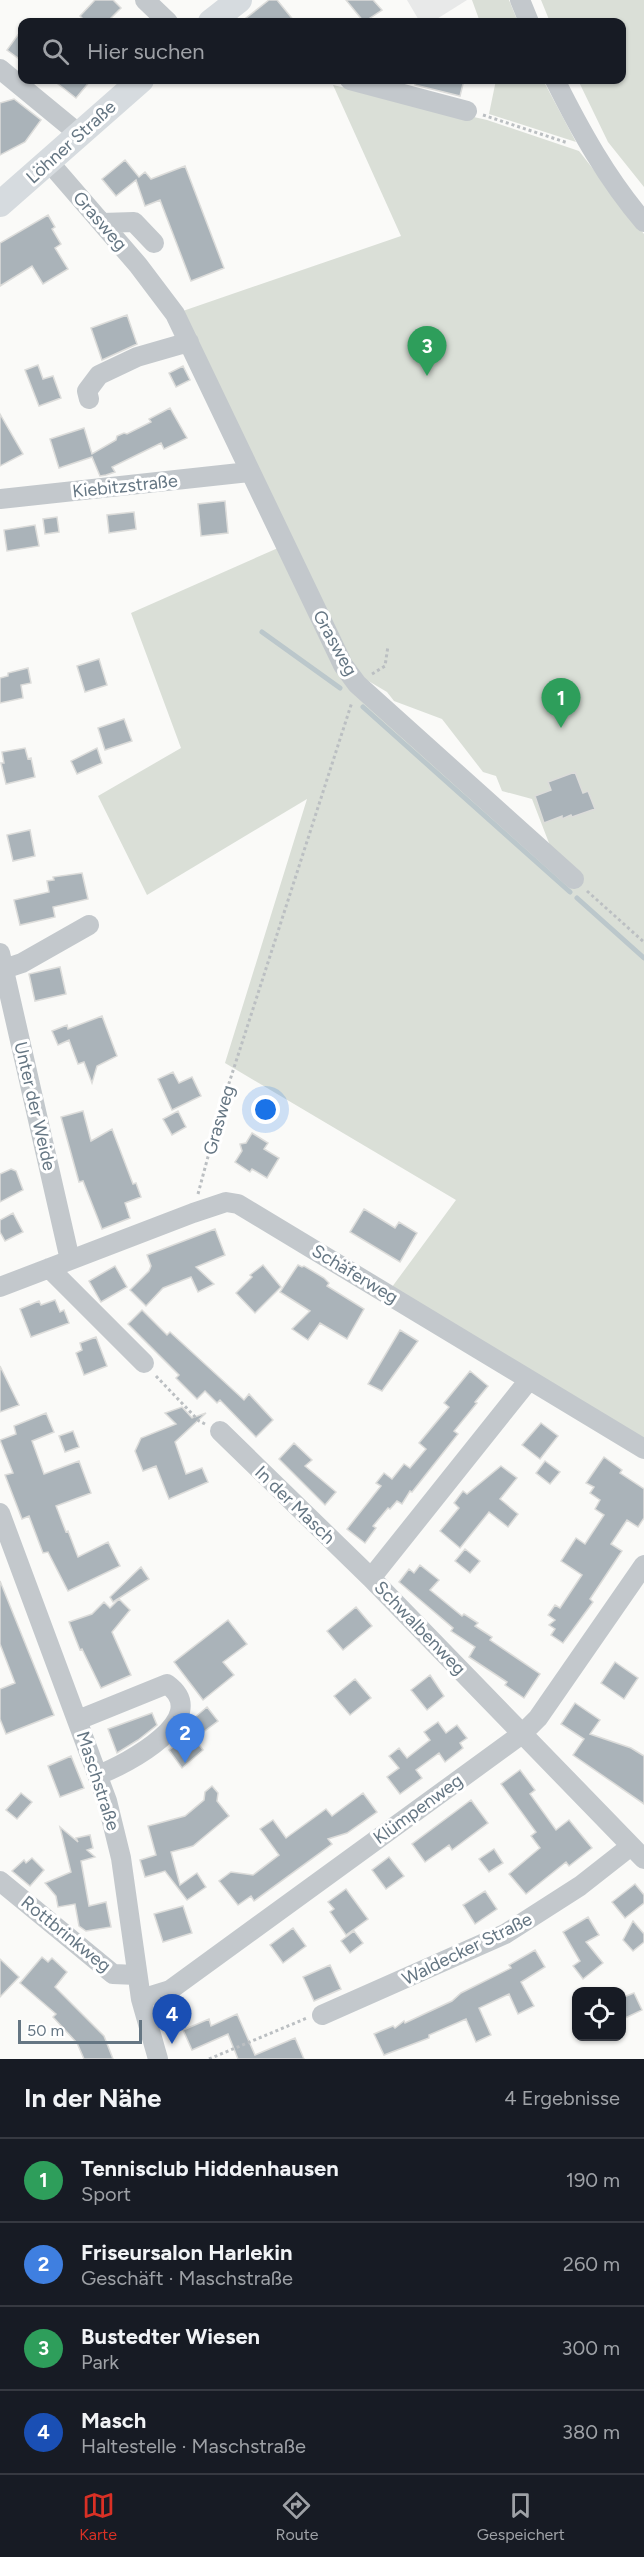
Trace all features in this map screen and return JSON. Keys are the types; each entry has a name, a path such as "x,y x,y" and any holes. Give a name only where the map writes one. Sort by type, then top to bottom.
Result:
{"main road":[{"path":"217,18 239,0"},
{"name":"Löhner Straße","path":"0,204 136,84"}],"street":[{"path":"145,0 164,18"},
{"path":"520,0 528,18"},
{"path":"0,69 18,84"},
{"path":"18,84 79,134"},
{"path":"365,84 467,111"},
{"path":"557,84 590,148 644,222"},
{"name":"Grasweg","path":"48,162 138,265 176,314 249,472 343,665 357,684"},
{"path":"102,223 135,222 154,243"},
{"path":"89,399 87,391 99,375 137,357 189,342"},
{"name":"Kiebitzstraße","path":"0,499 249,472"},
{"path":"357,684 574,879"},
{"path":"2,961 22,963 88,925"},
{"name":"Unter der Weide","path":"2,961 70,1260"},
{"name":"Schäferweg","path":"0,1287 193,1213 226,1202 238,1204 644,1449"},
{"path":"49,1268 144,1363"},
{"name":"Schwalbenweg","path":"529,1380 371,1578 637,1853"},
{"name":"In der Masch","path":"220,1431 371,1578"},
{"name":"Maschstraße","path":"0,1513 98,1775 121,1858 141,1999 158,2059"},
{"name":"Klümpenweg","path":"141,1999 170,1990 522,1734 538,1718 644,1565"},
{"path":"78,1720 166,1684 177,1692 182,1707 177,1721 145,1752 98,1775"},
{"name":"Waldecker Straße","path":"322,2015 505,1934 637,1853"},
{"name":"Rottbrinkweg","path":"0,1881 113,1974 137,1975"}],"path":[{"path":"467,111 590,148"},
{"path":"357,684 385,666 388,646"},
{"name":"Grasweg","path":"193,1213 221,1108 357,684"},
{"path":"574,879 644,942"},
{"path":"144,1363 199,1421"},
{"path":"209,2059 303,2018 322,2015"}],"shaded area":[{"path":"407,0 467,0 438,18 418,18"},
{"path":"472,0 509,0 516,18 479,18"},
{"path":"541,0 644,0 644,187 608,142 580,84 626,84 626,18 548,18"},
{"path":"495,84 545,84 576,142 489,114"},
{"path":"333,85 487,120 579,151 644,234 644,1440 392,1287 456,1200 225,1063 307,799 147,895 98,796 181,748 131,613 278,548 345,680 554,856 532,799 502,791 496,776 483,772 442,719 394,701 387,692 355,673 180,312 401,236"}],"building":[{"path":"95,0 113,0 121,8 111,18 82,18 80,16"},
{"path":"269,0 277,0 292,18 246,18"},
{"path":"346,0 373,0 382,10 370,18 361,18"},
{"path":"18,35 18,58 7,50"},
{"path":"58,84 88,84 76,98"},
{"path":"415,84 463,84 460,96"},
{"path":"14,99 41,120 25,142 0,155 0,103"},
{"path":"125,160 139,177 145,172 151,179 185,166 224,268 191,281 160,200 145,206 136,180 116,196 102,179"},
{"path":"48,215 55,227 52,229 61,244 55,248 68,269 43,284 32,266 0,286 0,243"},
{"path":"127,315 137,344 102,360 91,328"},
{"path":"38,365 43,379 53,376 61,398 39,406 25,370"},
{"path":"183,366 190,380 176,387 169,373"},
{"path":"170,408 187,438 164,449 161,443 112,467 115,472 106,475 100,476 92,457 59,468 50,439 84,428 92,454 116,440 117,436 127,434 151,422 149,419"},
{"path":"0,414 23,454 0,466"},
{"path":"225,501 228,533 201,536 198,504"},
{"path":"134,512 136,529 109,533 107,515"},
{"path":"57,517 59,532 45,534 43,519"},
{"path":"35,525 39,546 7,551 4,530"},
{"path":"99,659 107,685 85,692 77,666"},
{"path":"28,668 31,683 21,685 23,698 0,703 0,678 8,676 8,673"},
{"path":"124,719 132,741 105,750 98,728"},
{"path":"25,748 28,759 31,758 35,777 6,784 1,763 4,763 2,752"},
{"path":"97,748 102,763 77,774 71,761"},
{"path":"575,772 583,793 588,791 595,809 572,817 571,815 562,819 562,816 544,823 535,796 551,790 548,782"},
{"path":"30,830 35,856 13,861 7,835"},
{"path":"82,873 88,899 53,907 55,917 20,925 14,900 49,892 47,881 54,880 53,877"},
{"path":"60,967 66,994 35,1001 29,974"},
{"path":"102,1016 117,1056 97,1066 92,1083 84,1062 78,1064 69,1040 58,1045 52,1031 67,1025 68,1029"},
{"path":"173,1072 179,1083 192,1077 201,1096 172,1110 158,1079"},
{"path":"83,1111 91,1141 112,1129 133,1184 136,1183 141,1197 125,1203 130,1218 102,1229 83,1181 79,1182 61,1117"},
{"path":"178,1111 186,1127 172,1135 163,1119"},
{"path":"252,1133 268,1143 264,1149 279,1158 267,1178 252,1169 250,1172 235,1162 242,1151 240,1144 246,1143"},
{"path":"11,1169 16,1171 23,1190 0,1202 0,1174"},
{"path":"364,1209 395,1228 399,1222 417,1233 400,1262 350,1232"},
{"path":"13,1213 23,1232 5,1241 0,1232 0,1220"},
{"path":"215,1229 225,1255 196,1267 214,1284 198,1292 191,1277 163,1288 146,1306 130,1290 149,1271 151,1266 147,1255"},
{"path":"263,1265 281,1287 255,1313 236,1293 252,1277 250,1275"},
{"path":"298,1265 324,1278 329,1283 327,1286 364,1309 347,1339 320,1323 308,1340 292,1329 310,1311 280,1292"},
{"path":"115,1266 127,1287 101,1302 89,1281"},
{"path":"55,1300 60,1312 64,1310 69,1323 31,1337 20,1309 39,1301 41,1305"},
{"path":"142,1310 167,1335 170,1332 244,1400 249,1394 273,1420 256,1437 220,1400 217,1403 205,1391 197,1399 176,1378 179,1375 128,1324"},
{"path":"400,1330 418,1341 382,1391 368,1384"},
{"path":"96,1337 107,1366 84,1375 76,1353 82,1350 80,1343"},
{"path":"0,1366 19,1405 0,1412"},
{"path":"470,1371 488,1386 454,1431 458,1434 412,1492 410,1491 402,1504 397,1501 390,1509 388,1508 373,1526 376,1528 365,1543 347,1529 381,1486 376,1483 384,1473 392,1479 404,1464 410,1468 426,1449 419,1443 449,1407 444,1403"},
{"path":"182,1407 192,1418 206,1413 175,1442 186,1474 202,1468 208,1482 169,1499 156,1466 143,1471 135,1451 141,1438 176,1424 165,1413"},
{"path":"46,1413 54,1432 32,1441 44,1474 79,1461 91,1493 56,1506 78,1557 108,1542 120,1566 68,1591 48,1552 43,1553 29,1516 22,1519 5,1475 13,1473 0,1440 16,1434 14,1426"},
{"path":"541,1423 558,1436 540,1459 522,1445"},
{"path":"73,1431 79,1447 65,1452 59,1436"},
{"path":"294,1443 312,1460 305,1466 336,1492 325,1505 279,1459"},
{"path":"604,1457 622,1470 620,1473 644,1489 644,1518 638,1527 627,1520 611,1544 622,1551 590,1599 593,1602 563,1643 551,1635 555,1629 549,1625 555,1620 548,1615 555,1605 560,1608 582,1575 561,1561 576,1538 585,1544 604,1515 595,1509 600,1500 590,1493 594,1487 586,1483"},
{"path":"545,1461 560,1472 550,1484 536,1473"},
{"path":"501,1466 517,1478 500,1499 518,1514 508,1527 489,1512 460,1548 440,1531 459,1508 454,1503 463,1491 467,1494"},
{"path":"465,1549 480,1561 470,1573 455,1561"},
{"path":"420,1565 439,1580 430,1590 462,1616 464,1614 478,1623 475,1626 492,1637 490,1640 540,1674 524,1698 505,1685 507,1682 469,1657 475,1647 451,1631 453,1628 399,1582 409,1569 414,1573"},
{"path":"141,1567 149,1579 113,1602 110,1597"},
{"path":"0,1581 54,1715 6,1734 0,1719 0,1689 15,1683 0,1644"},
{"path":"119,1599 130,1610 112,1632 131,1675 101,1688 82,1649 80,1650 69,1622 92,1614 104,1602 110,1608"},
{"path":"356,1607 372,1626 343,1650 327,1631"},
{"path":"228,1620 247,1644 223,1662 234,1675 203,1700 174,1662"},
{"path":"615,1662 638,1678 624,1699 601,1683"},
{"path":"430,1675 444,1696 427,1710 411,1690"},
{"path":"355,1679 371,1698 350,1715 334,1696"},
{"path":"575,1703 600,1720 590,1734 631,1748 644,1756 644,1804 573,1755 584,1739 561,1724"},
{"path":"207,1707 218,1721 198,1736 188,1723"},
{"path":"152,1713 157,1725 117,1753 108,1729"},
{"path":"438,1722 446,1733 457,1725 467,1738 460,1743 463,1748 445,1762 439,1753 416,1770 422,1778 400,1794 387,1777 399,1768 389,1756 399,1748 407,1758 430,1740 424,1732"},
{"path":"191,1734 203,1750 182,1768 169,1750"},
{"path":"71,1756 84,1788 60,1797 48,1766"},
{"path":"520,1770 535,1790 530,1794 556,1830 569,1820 592,1848 569,1866 566,1862 526,1894 509,1874 540,1848 531,1836 536,1832 501,1784"},
{"path":"212,1786 218,1793 217,1801 229,1816 193,1846 171,1852 180,1885 197,1873 206,1887 187,1900 165,1871 145,1877 140,1860 156,1855 148,1826 185,1816 204,1800 205,1792"},
{"path":"21,1793 32,1802 17,1819 6,1810"},
{"path":"363,1793 377,1812 347,1833 328,1839 332,1844 254,1901 251,1896 238,1905 219,1881 231,1872 253,1875 279,1855 260,1829 273,1820 286,1838 326,1809 332,1816"},
{"path":"471,1800 488,1823 452,1850 449,1845 425,1862 412,1844"},
{"path":"60,1827 78,1842 76,1838 90,1835 93,1848 87,1850 95,1857 81,1861 89,1906 106,1902 111,1927 86,1931 79,1926 75,1904 58,1907 56,1896 45,1883 71,1872"},
{"path":"494,1849 503,1863 489,1872 479,1859"},
{"path":"389,1857 404,1876 386,1889 372,1870"},
{"path":"32,1858 44,1870 30,1886 12,1871 24,1860 26,1863"},
{"path":"635,1884 644,1895 644,1903 625,1918 612,1902"},
{"path":"346,1889 368,1919 346,1935 330,1912 334,1909 328,1902"},
{"path":"485,1891 497,1909 475,1924 463,1905"},
{"path":"183,1906 192,1933 163,1942 154,1914"},
{"path":"588,1917 599,1935 586,1942 603,1963 583,1979 573,1966 580,1961 563,1932"},
{"path":"633,1921 644,1934 644,1942 633,1951 623,1940"},
{"path":"293,1928 306,1946 283,1963 270,1945"},
{"path":"354,1931 363,1943 350,1953 341,1941"},
{"path":"535,1950 545,1967 521,1982 534,2006 518,2014 509,1994 479,2008 491,2035 476,2042 466,2019 429,2035 429,2038 384,2055 374,2034 393,2026 395,2028 404,2021 405,2023 452,2001 461,1993 511,1968 509,1965"},
{"path":"42,1957 48,1962 52,1958 67,1972 55,1987 104,2036 113,2059 84,2059 77,2043 53,2017 56,2014 20,1983"},
{"path":"0,1959 19,1977 0,1997"},
{"path":"330,1965 341,1989 314,2001 303,1977"},
{"path":"634,1993 642,2010 626,2018 626,1996"},
{"path":"237,2014 255,2055 295,2038 304,2059 238,2059 228,2034 192,2050 183,2030 209,2019 211,2026"}],"waterway":[{"path":"262,632 340,688"},
{"path":"363,707 570,892"},
{"path":"577,898 644,958"}],"place":[{"name":"Bustedter Wiesen","path":"427,376"},
{"name":"Tennisclub Hiddenhausen","path":"561,728"},
{"name":"Friseursalon Harlekin","path":"185,1763"},
{"name":"Masch","path":"172,2044"}]}
